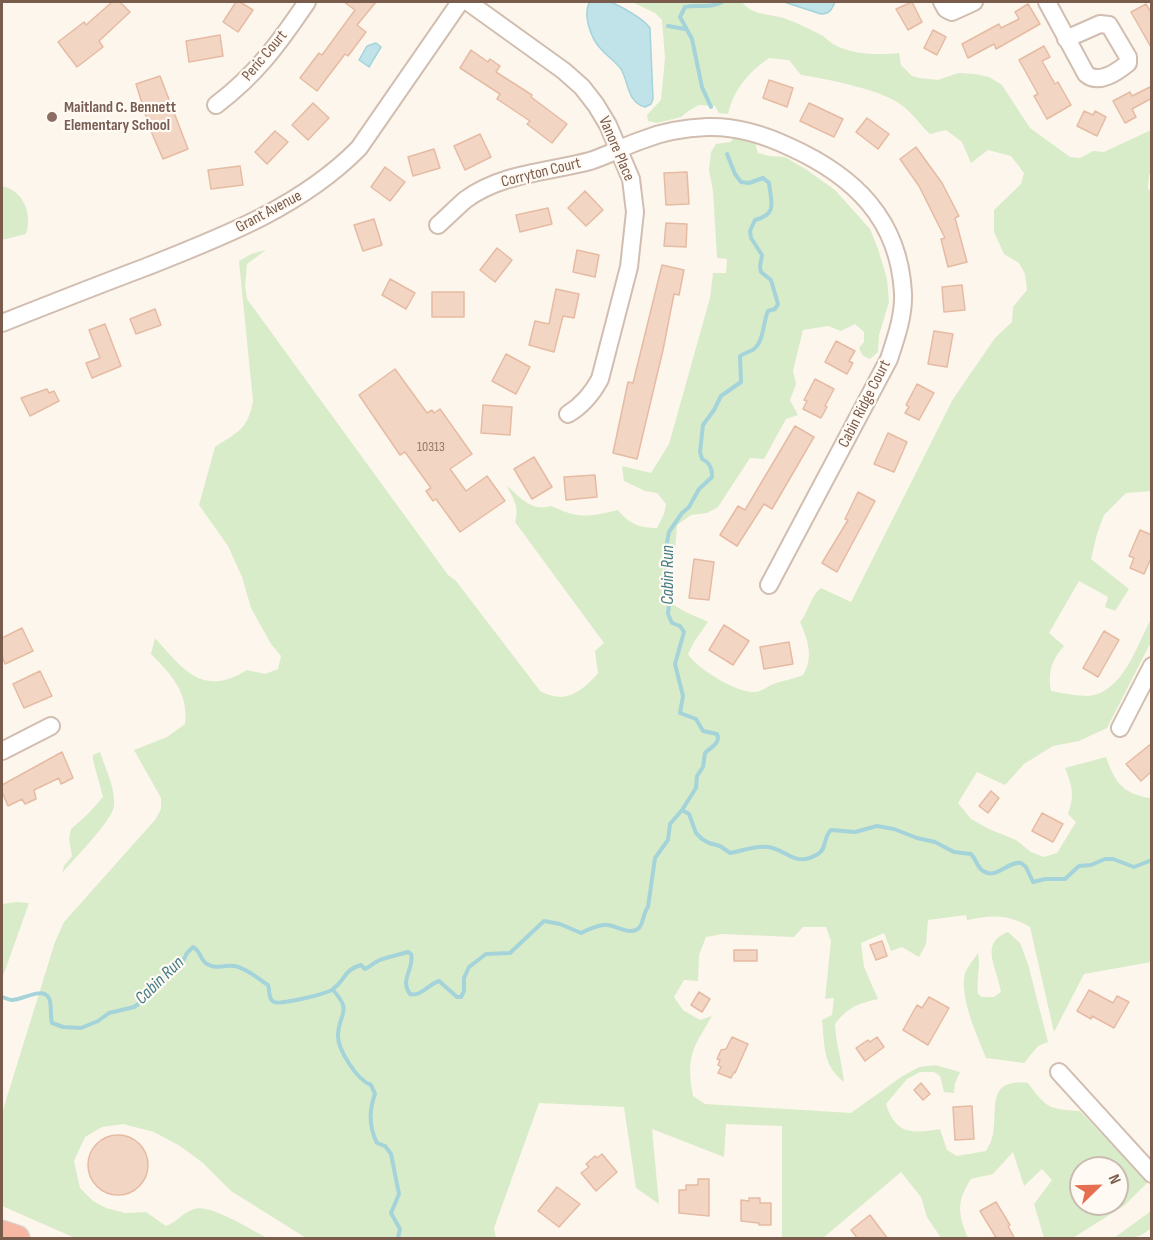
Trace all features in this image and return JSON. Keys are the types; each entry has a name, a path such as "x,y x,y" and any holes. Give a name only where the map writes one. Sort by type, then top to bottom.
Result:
{"highway":[{"path":"2,1233 17,1239"}],"street":[{"name":"Peric Court","path":"216,105 259,68 307,2"},
{"name":"Grant Avenue","path":"2,323 208,242 313,189 341,167 359,148 460,2"},
{"name":"Vanore Place","path":"468,2 564,71 582,87 608,125 631,179 634,192 634,237 629,267 600,379 584,403 568,414"},
{"path":"942,2 946,9 952,12 974,2"},
{"path":"1047,2 1066,39"},
{"name":"Cabin Ridge Court","path":"619,150 645,139 690,128 735,129 777,141 814,158 840,174 870,203 887,230 899,264 903,294 901,319 889,359 769,585"},
{"name":"Corryton Court","path":"438,225 466,200 498,183 523,175 593,160 619,150"},
{"path":"1120,728 1152,666"},
{"path":"2,751 51,726"},
{"path":"1059,1072 1152,1174"}],"green space":[{"path":"632,2 742,2 754,11 802,25 846,50 869,54 899,53 901,65 912,76 938,80 958,73 989,77 1002,85 1030,128 1070,157 1080,158 1093,151 1104,152 1151,130 1151,172 1148,189 1152,191 1151,491 1126,493 1104,515 1091,559 1129,589 1115,611 1105,607 1108,597 1079,581 1049,633 1064,646 1052,667 1051,691 1083,696 1100,693 1120,677 1151,619 1151,642 1107,728 1079,741 1053,746 1024,764 1005,785 977,772 958,803 971,819 1016,840 1031,852 1044,857 1057,853 1076,822 1068,814 1072,791 1065,768 1106,757 1116,780 1121,785 1132,793 1151,797 1151,962 1084,974 1054,1032 1030,927 1000,917 967,920 966,915 928,920 926,944 919,957 902,947 891,951 884,933 861,943 864,967 878,999 854,1007 835,1024 844,1082 828,1062 824,1047 822,1020 832,1015 834,998 825,999 831,941 826,927 803,927 794,937 722,934 706,937 699,955 698,981 684,980 674,997 683,1010 700,1020 712,1016 695,1045 690,1071 693,1096 705,1104 851,1113 901,1077 919,1067 935,1065 960,1072 954,1093 944,1092 940,1076 934,1072 920,1072 907,1079 886,1104 894,1121 906,1130 940,1129 947,1150 957,1156 986,1151 993,1136 995,1105 1000,1090 1006,1085 1028,1083 1050,1106 1080,1111 1123,1156 1069,1156 1069,1216 1108,1216 1073,1238 1044,1238 1034,1204 1052,1180 1042,1169 1024,1186 1013,1152 993,1174 971,1179 966,1187 960,1208 968,1238 941,1238 927,1217 921,1197 901,1172 823,1238 782,1238 782,1126 726,1124 724,1157 652,1129 659,1204 636,1188 624,1107 539,1103 494,1228 496,1238 306,1238 231,1191 203,1163 180,1146 154,1132 123,1124 102,1127 85,1137 74,1161 80,1188 93,1201 106,1208 125,1213 146,1212 166,1226 186,1213 201,1208 231,1219 267,1238 75,1238 2,1206 2,1113 55,942 64,922 155,820 161,809 161,798 134,750 167,737 185,724 184,703 177,685 151,654 155,638 185,669 205,680 218,681 231,678 247,670 265,674 278,669 281,656 271,644 251,608 242,577 228,546 199,505 215,447 241,429 248,418 253,401 239,261 251,254 266,250 247,264 245,287 247,299 448,575 456,581 541,692 559,697 577,692 598,673 595,651 604,643 515,522 516,507 506,485 526,502 538,507 551,506 584,516 618,510 626,519 635,524 657,528 666,504 657,493 645,491 624,481 622,466 651,473 669,444 710,298 713,273 726,273 727,259 717,258 713,191 709,170 711,152 716,144 730,142 734,138 755,143 758,153 785,157 835,190 870,229 887,279 889,302 879,335 878,352 870,359 863,356 859,348 864,342 864,332 855,324 841,331 828,326 803,330 793,371 796,384 790,400 798,415 786,419 764,459 750,458 718,507 707,513 691,515 677,525 674,566 661,588 664,595 674,605 708,622 688,654 699,666 718,679 738,689 755,692 803,675 808,662 809,649 800,622 814,595 821,588 851,602 953,399 995,338 1012,322 1013,307 1027,290 1025,274 1019,263 1004,254 994,232 994,210 1021,184 1024,173 1011,156 988,150 971,163 962,142 946,130 930,134 908,110 884,95 855,86 801,75 789,60 769,58 743,82 728,114 719,113 715,106 699,105 681,117 657,123 648,121 647,115 661,100 665,58 662,20 655,13"},
{"path":"2,186 16,192 25,204 28,226 26,234 2,240"},
{"path":"100,752 112,786 114,806 112,813 62,873 64,866 72,856 69,839 71,829 103,797 93,760 93,755"},
{"path":"29,903 2,979 2,904"},
{"path":"1008,932 1020,943 1028,964 1048,1042 1038,1046 1024,1063 986,1058 965,998 965,972 978,953 978,994 982,997 994,997 1001,992 992,950 999,937"},
{"path":"1129,1162 1148,1182 1129,1201"},
{"path":"1151,1211 1151,1228 1147,1232 1134,1237 1114,1238"}],"water":[{"path":"605,1 615,4 638,17 650,28 653,99 651,104 645,107 635,101 621,69 594,39 587,20 590,2"},
{"path":"784,2 835,2 829,12 821,14"},
{"path":"376,43 381,47 369,67 359,60 367,46"}],"building":[{"path":"112,2 120,2 130,12 99,41 103,47 77,67 58,42 84,22 86,25"},
{"path":"236,2 253,10 238,32 223,22"},
{"path":"344,2 376,2 357,25 366,32 348,56 345,54 317,91 300,78 319,53 322,55 355,10"},
{"path":"912,2 922,22 908,30 896,9"},
{"path":"1028,4 1040,24 996,49 994,44 968,58 962,44 999,24 1001,28 1019,19 1015,12"},
{"path":"1146,4 1152,14 1152,49 1131,12"},
{"path":"933,30 946,37 937,55 924,48"},
{"path":"220,35 223,56 189,62 186,41"},
{"path":"1044,46 1050,57 1042,61 1055,84 1058,82 1071,105 1047,119 1034,96 1038,94 1019,60"},
{"path":"471,50 488,62 490,59 500,66 496,72 532,95 531,97 567,124 552,143 527,124 530,121 497,99 500,94 460,68"},
{"path":"160,76 188,149 163,159 150,129 136,84"},
{"path":"769,80 793,88 787,107 763,98"},
{"path":"1152,86 1152,98 1132,109 1136,117 1125,123 1113,101 1130,92 1132,96"},
{"path":"313,103 329,118 308,140 292,125"},
{"path":"809,103 843,119 834,137 800,121"},
{"path":"1084,111 1093,115 1095,111 1106,117 1097,136 1077,126"},
{"path":"867,118 889,134 878,149 856,132"},
{"path":"275,131 288,142 267,164 255,152"},
{"path":"480,134 491,157 465,170 454,146"},
{"path":"916,147 942,183 959,216 955,218 967,262 948,267 941,239 945,238 919,186 900,159"},
{"path":"434,149 440,168 413,176 408,157"},
{"path":"240,166 243,185 211,189 208,170"},
{"path":"385,167 405,182 390,201 371,187"},
{"path":"687,172 689,204 666,205 664,173"},
{"path":"585,191 603,210 586,226 568,208"},
{"path":"548,208 552,224 520,232 516,215"},
{"path":"374,219 382,245 363,251 354,225"},
{"path":"666,223 687,224 686,247 664,246"},
{"path":"497,248 512,260 495,282 480,270"},
{"path":"577,250 599,255 595,277 573,272"},
{"path":"662,265 684,270 679,295 674,294 637,459 613,453 628,382 633,383"},
{"path":"390,279 415,293 406,309 382,295"},
{"path":"962,285 965,310 944,312 942,287"},
{"path":"556,289 579,294 574,318 563,316 554,352 529,345 535,321 549,324"},
{"path":"432,292 464,292 464,317 432,317"},
{"path":"155,309 161,325 136,334 130,319"},
{"path":"105,324 121,366 92,378 86,363 100,358 89,330"},
{"path":"934,331 953,334 947,367 928,364"},
{"path":"836,341 855,351 849,361 853,363 847,374 825,362"},
{"path":"506,354 530,367 516,394 492,381"},
{"path":"395,369 427,413 432,410 434,413 440,409 472,454 450,469 466,491 487,476 505,501 460,532 436,499 433,501 426,491 431,488 405,452 400,455 359,395"},
{"path":"815,379 834,389 821,418 803,409 807,401 804,400"},
{"path":"917,384 934,393 919,420 905,413 909,407 906,405"},
{"path":"47,389 49,393 54,391 59,401 30,416 21,398"},
{"path":"483,405 512,407 510,435 481,433"},
{"path":"795,426 814,437 772,509 764,504 737,546 720,535 738,506 745,510"},
{"path":"888,433 907,442 894,472 874,464"},
{"path":"534,457 552,487 532,499 514,469"},
{"path":"595,475 597,497 566,500 564,477"},
{"path":"858,492 875,501 837,572 822,563 848,520 845,519"},
{"path":"1140,530 1152,535 1152,556 1144,574 1130,568 1134,558 1129,556"},
{"path":"694,559 714,562 709,600 689,598"},
{"path":"724,625 749,641 733,665 709,650"},
{"path":"22,628 33,651 5,664 2,656 2,638"},
{"path":"1104,631 1119,640 1098,677 1083,668"},
{"path":"789,642 793,664 764,669 760,647"},
{"path":"40,671 52,696 24,708 13,684"},
{"path":"1152,743 1152,771 1141,781 1126,764"},
{"path":"62,752 73,778 61,784 59,778 34,790 36,799 25,804 22,799 8,806 2,792 2,785"},
{"path":"991,791 999,798 988,813 979,806"},
{"path":"1042,813 1063,824 1053,842 1032,831"},
{"path":"882,941 887,956 876,960 870,945"},
{"path":"734,950 757,950 757,961 734,961"},
{"path":"1089,990 1113,1003 1117,996 1129,1002 1114,1028 1077,1011"},
{"path":"699,992 710,999 702,1012 691,1005"},
{"path":"929,997 949,1008 928,1045 903,1030 917,1005 922,1008"},
{"path":"732,1037 748,1044 731,1078 718,1073 721,1067 718,1065 720,1060 717,1059 721,1050 726,1049"},
{"path":"877,1037 884,1047 865,1061 856,1048"},
{"path":"921,1083 930,1094 923,1100 914,1090"},
{"path":"972,1106 974,1139 955,1140 953,1107"},
{"path":"112,1135 124,1135 135,1140 143,1148 148,1165 146,1177 135,1190 124,1195 112,1195 101,1190 93,1182 88,1171 88,1159 93,1148 101,1140"},
{"path":"602,1154 617,1172 596,1191 581,1173 589,1167 586,1164 595,1156 597,1158"},
{"path":"698,1179 709,1179 709,1216 679,1213 679,1190 686,1190 686,1185 698,1185"},
{"path":"557,1187 580,1204 559,1227 538,1211"},
{"path":"749,1198 760,1198 760,1203 771,1203 771,1225 741,1221 741,1200 749,1201"},
{"path":"996,1202 1010,1225 1008,1226 1015,1239 997,1239 980,1211"},
{"path":"870,1215 888,1239 858,1239 851,1230"}],"waterway":[{"name":"Cabin Run","path":"711,107 702,87 692,39 680,17 685,7 722,2"},
{"path":"668,26 685,29"},
{"name":"Cabin Run","path":"2,997 15,1000 42,993 49,998 52,1023 63,1027 81,1028 98,1021 109,1013 134,1007 151,995 163,977 172,969 180,967 193,947 211,966 235,966 252,974 268,985 272,1001 278,1003 329,991 355,967 361,965 365,969 380,960 408,952 412,959 406,984 410,994 418,994 439,981 457,997 461,997 464,991 464,978 469,967 486,954 510,953 544,921 560,924 581,933 603,925 631,931 639,928 648,907 655,858 668,840 670,824 696,788 697,776 703,767 705,753 718,740 717,734 703,731 696,719 680,713 683,696 675,664 684,632 680,626 672,623 668,614 671,587 664,559 669,532 689,507 699,489 712,477 710,466 702,459 700,452 703,425 721,396 741,382 740,356 757,346 762,336 766,315 778,304 771,280 761,272 762,255 751,238 750,231 755,220 770,211 772,201 769,183 763,178 749,183 741,182 727,154"},
{"path":"682,810 689,814 696,833 702,839 730,853 754,847 768,847 797,859 810,858 821,852 831,830 855,832 877,826 935,842 954,852 971,854 981,869 988,873 1021,863 1026,867 1033,882 1045,879 1065,879 1079,866 1091,865 1105,859 1113,859 1134,867 1152,860"},
{"path":"333,990 344,1008 338,1034 341,1048 354,1071 371,1085 375,1094 371,1112 372,1131 377,1143 385,1146 391,1154 399,1194 391,1213 400,1229 398,1238"}],"place":[{"name":"Maitland C. Bennett Elementary School","path":"52,117"}]}
